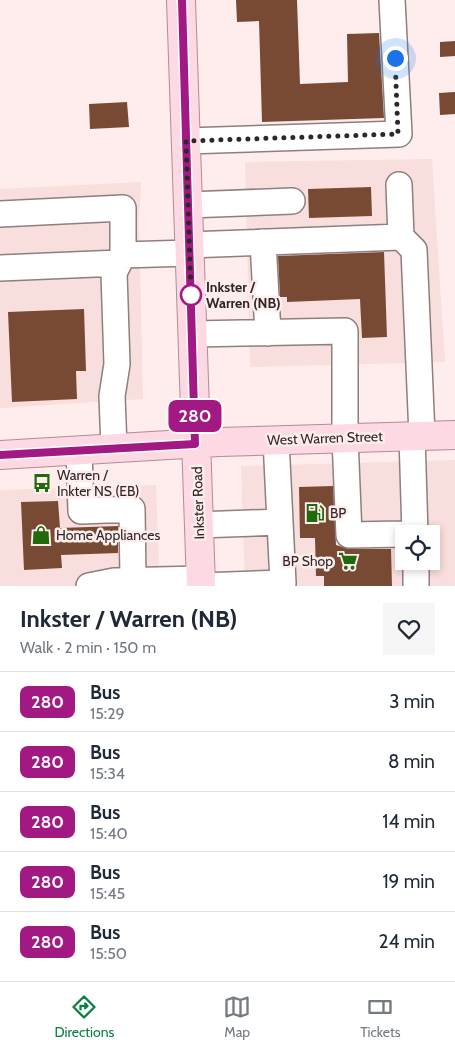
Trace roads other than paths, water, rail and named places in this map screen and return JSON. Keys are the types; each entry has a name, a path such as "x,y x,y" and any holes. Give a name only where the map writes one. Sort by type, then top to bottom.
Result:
{"main road":[{"name":"Inkster Road","path":"182,0 200,582"},
{"name":"West Warren Street","path":"0,455 218,442 455,435"}],"lane":[{"path":"186,141 398,134 392,0"},
{"path":"398,185 401,237 414,250 417,436 415,525"},
{"path":"188,205 292,201"},
{"path":"0,214 122,208 121,259 114,273 117,364 112,396 114,448"},
{"path":"0,268 121,259 189,249 263,242 401,237"},
{"path":"263,242 268,332"},
{"path":"192,334 345,331 345,438 349,535 395,534"},
{"path":"90,586 114,581 133,580 283,583 276,440"},
{"path":"79,450 82,511 132,509 133,580"},
{"path":"198,525 280,522"},
{"path":"416,570 416,586"}],"place":[{"name":"Inkster / Warren (NB)","path":"191,295"},
{"name":"Warren / Inkter NS (EB)","path":"42,483"},
{"name":"BP","path":"315,513"},
{"name":"Home Appliances","path":"41,535"},
{"name":"BP Shop","path":"348,561"}]}
